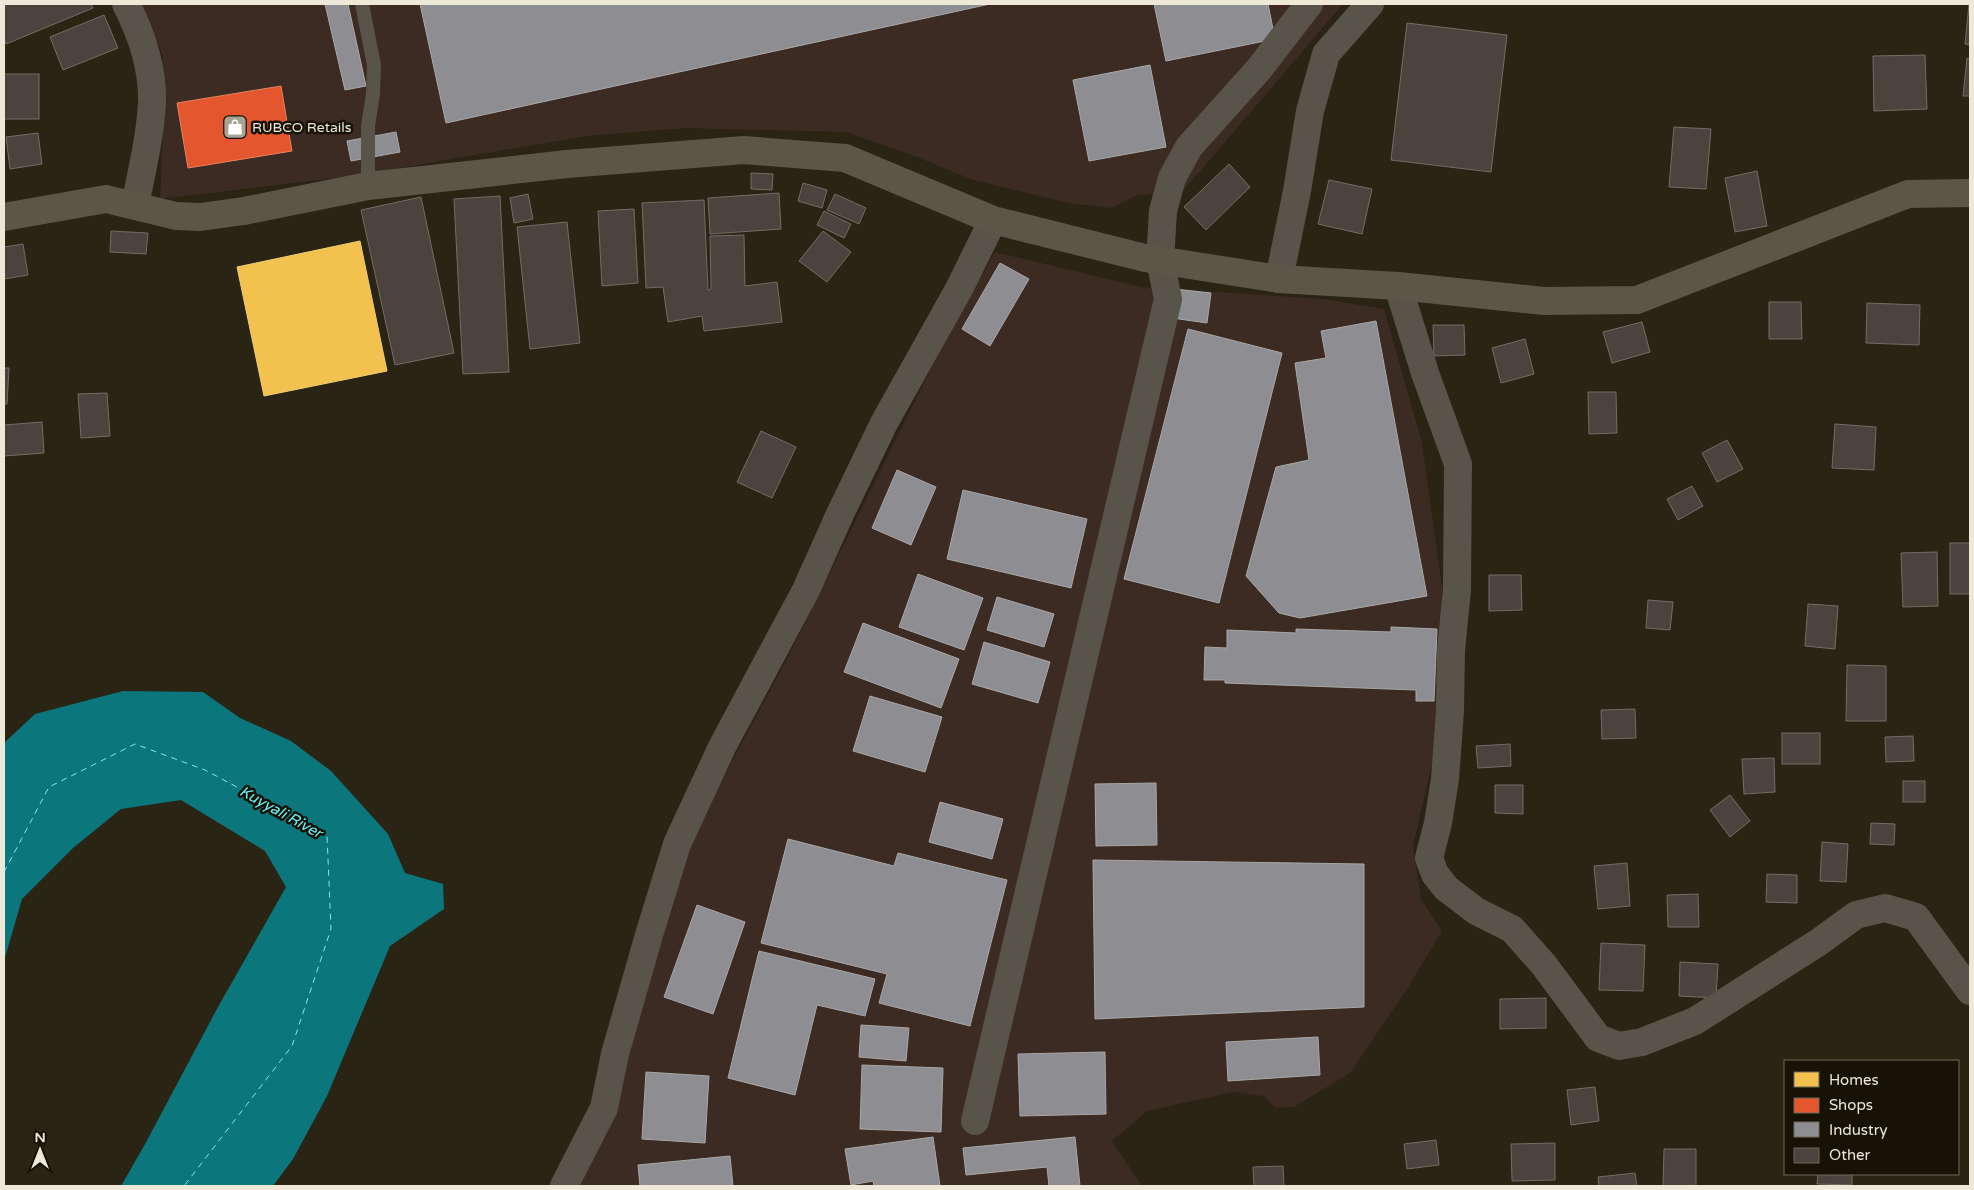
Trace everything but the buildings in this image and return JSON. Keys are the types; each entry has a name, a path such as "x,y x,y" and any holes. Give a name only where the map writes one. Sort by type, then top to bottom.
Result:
{"main road":[{"path":"4,217 106,198 176,216 200,217 244,211 368,186 567,164 744,150 845,158 993,220 1145,258 1279,279 1398,286 1544,301 1637,300 1908,194 1970,194"}],"street":[{"path":"126,4 139,29 152,101 148,138 135,205"},
{"path":"975,1121 1168,299 1160,260 1163,211 1172,178 1189,147 1259,69 1309,4"},
{"path":"1279,279 1298,191 1310,111 1326,54 1370,4"},
{"path":"564,1186 604,1108 615,1054 677,844 722,747 806,590 884,423 959,289 993,220"},
{"path":"1398,286 1425,373 1458,464 1457,589 1451,651 1450,711 1445,780 1438,823 1429,858 1436,874 1446,888 1476,911 1512,929 1544,965 1598,1038 1619,1046 1642,1042 1695,1022 1856,916 1885,908 1916,917 1970,991"}],"lane":[{"path":"362,4 374,65 373,94 368,126 368,186"}],"shaded area":[{"path":"141,4 1343,4 1182,192 1137,195 1112,208 1069,203 973,180 917,157 846,132 685,128 587,136 352,176 160,199 163,56"},
{"path":"995,252 1141,287 1324,299 1384,309 1422,443 1442,587 1439,733 1413,846 1421,899 1442,931 1407,989 1350,1073 1294,1107 1276,1108 1263,1096 1233,1092 1147,1111 1112,1141 1142,1186 577,1186 609,1129 628,1053 680,873 711,800 787,659 944,342"}],"water":[{"name":"Kuyyali River","path":"123,691 203,692 240,718 291,741 331,771 388,834 405,873 443,884 444,909 390,946 327,1096 293,1159 273,1186 121,1186 218,1007 286,887 265,851 181,800 121,809 73,848 22,899 4,961 4,743 35,714"}],"ferry route":[{"path":"4,872 49,787 135,744 205,770 327,835 331,929 292,1046 184,1186"}],"place":[{"name":"RUBCO Retails","path":"235,127"}]}
